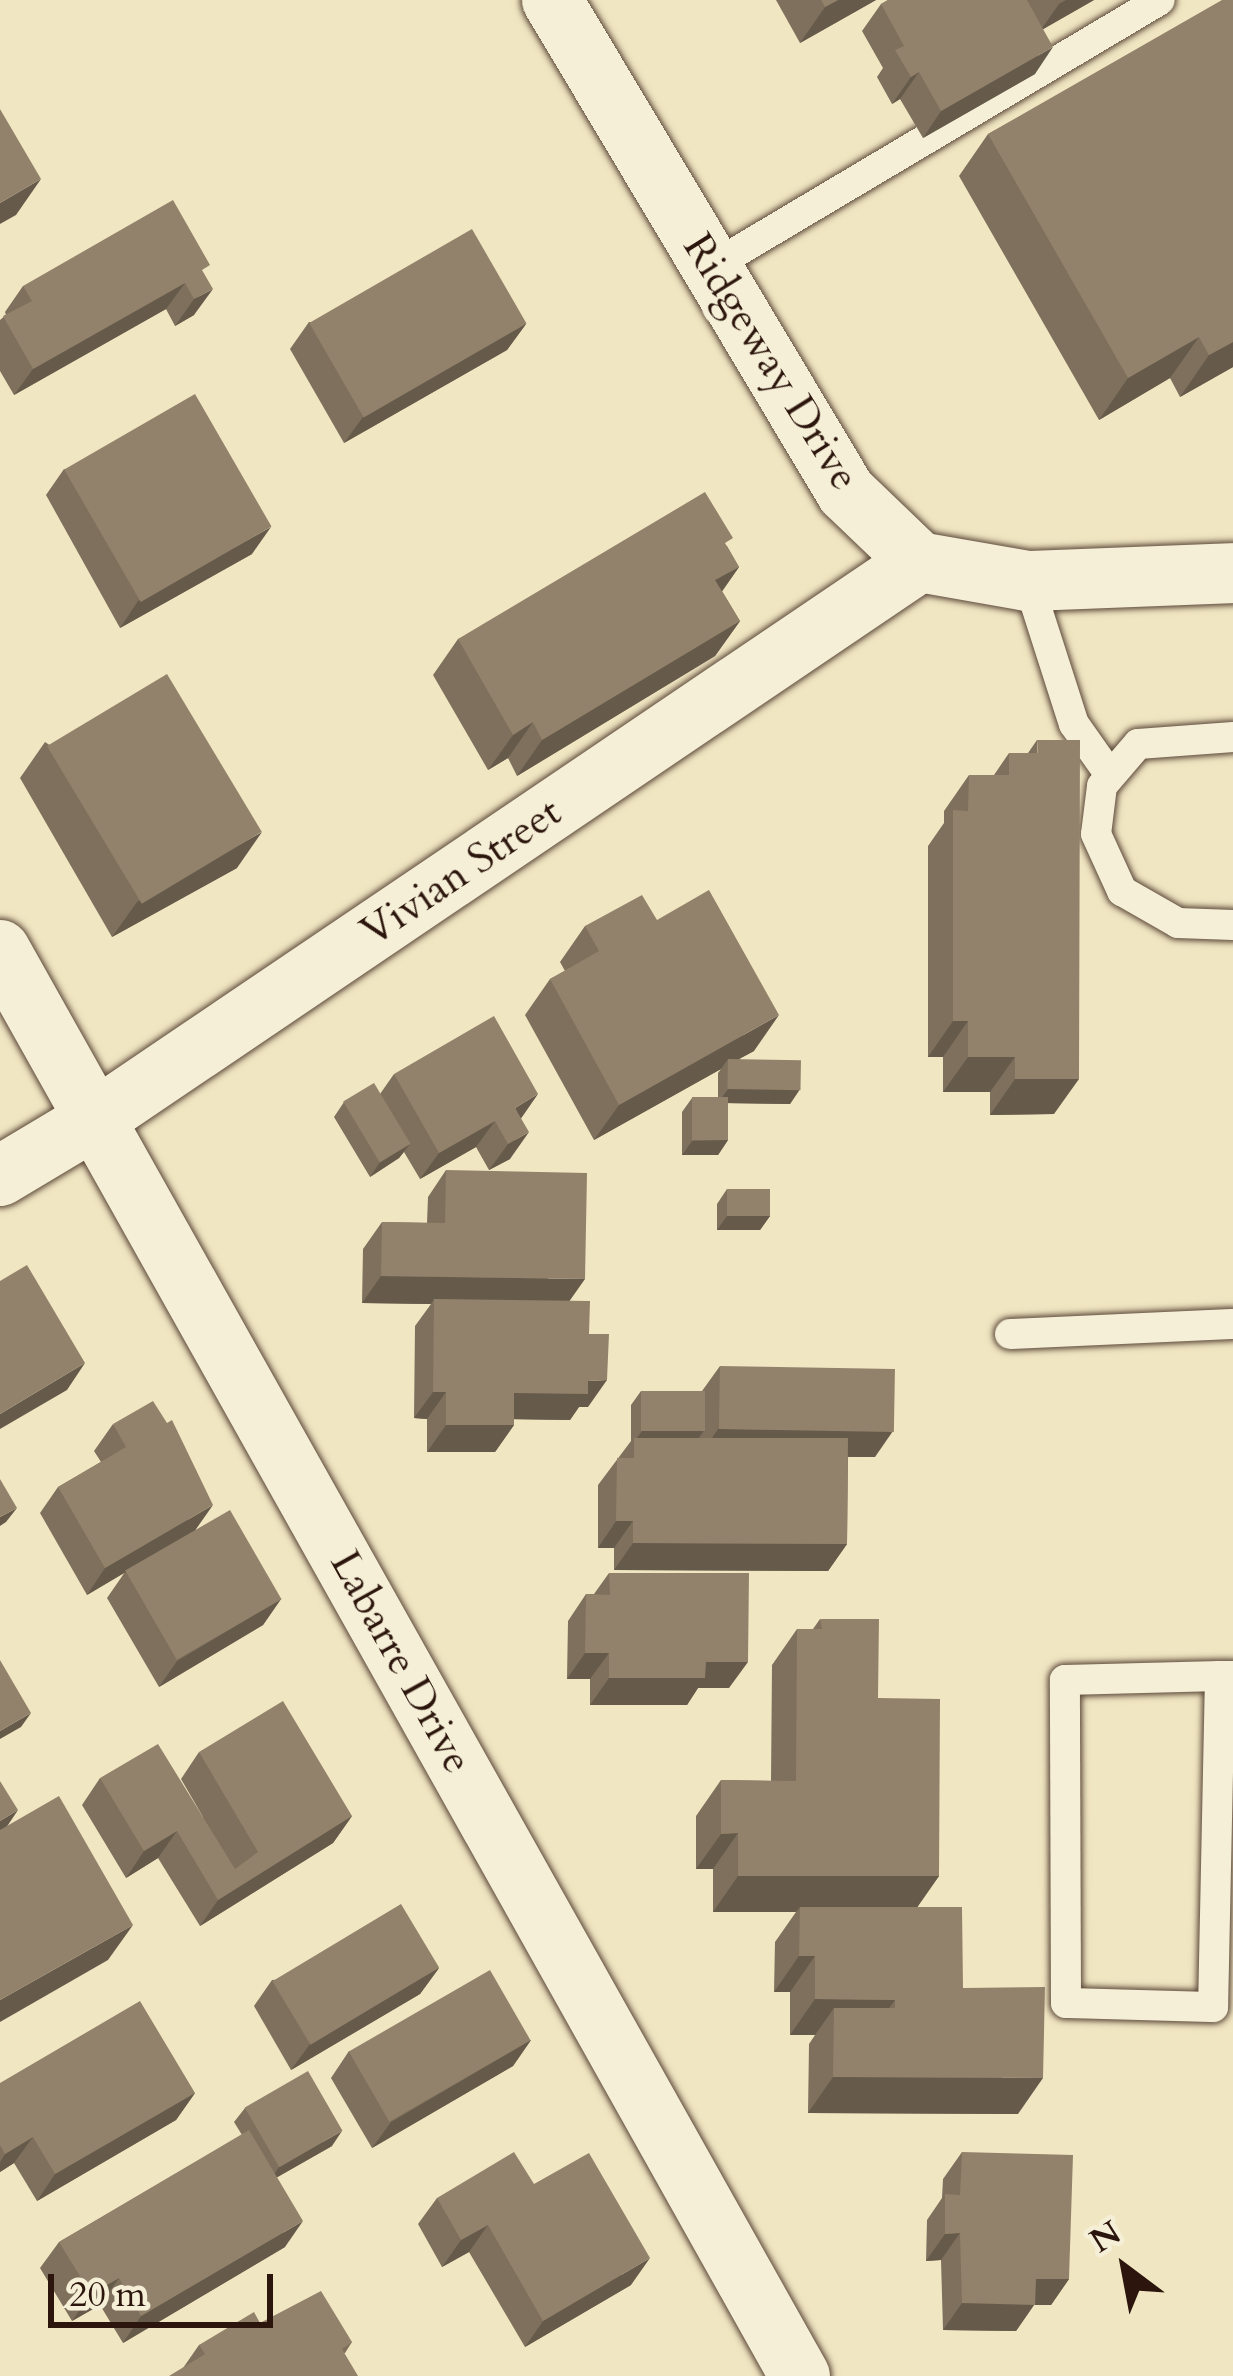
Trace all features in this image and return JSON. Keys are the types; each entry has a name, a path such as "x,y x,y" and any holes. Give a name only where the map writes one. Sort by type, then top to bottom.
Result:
{"street":[{"name":"Ridgeway Drive","path":"552,0 846,492 919,562"},
{"path":"919,562 1028,581 1233,573"},
{"name":"Vivian Street","path":"0,1175 98,1118 919,562"},
{"name":"Labarre Drive","path":"0,950 800,2376"}],"lane":[{"path":"711,267 1160,0"},
{"path":"1028,581 1074,724 1110,775"},
{"path":"1233,737 1138,744 1102,786 1096,834 1121,890 1178,923 1233,925"},
{"path":"1010,1334 1233,1324"},
{"path":"1226,1676 1213,2007 1066,2003 1065,1680 1226,1676"}],"building":[{"path":"888,0 1027,0 1053,47 941,111 919,72 911,77 895,50 904,46 881,4"},
{"path":"1222,0 1233,0 1233,342 1209,355 1199,337 1128,378 988,134"},
{"path":"0,109 41,179 0,203"},
{"path":"173,200 210,265 202,270 213,289 194,299 185,283 33,369 3,316 32,301 23,286"},
{"path":"472,229 526,323 364,417 309,323"},
{"path":"195,394 272,527 141,602 64,470"},
{"path":"705,492 733,538 725,543 739,567 715,580 740,621 542,740 533,722 513,735 458,639"},
{"path":"167,674 262,832 142,904 47,746"},
{"path":"1037,740 1080,740 1079,1079 1015,1079 1015,1057 968,1057 968,1021 953,1021 953,810 968,811 969,775 1009,775 1009,753 1038,753"},
{"path":"709,890 779,1015 619,1105 550,979 599,951 585,926 642,895 657,920"},
{"path":"494,1016 538,1094 515,1108 529,1132 508,1144 495,1121 439,1153 394,1074"},
{"path":"728,1059 801,1060 800,1090 727,1089"},
{"path":"374,1083 411,1144 380,1162 343,1102"},
{"path":"692,1097 728,1097 728,1140 692,1140"},
{"path":"446,1170 587,1173 585,1279 381,1276 382,1222 445,1223"},
{"path":"727,1189 770,1189 770,1216 727,1216"},
{"path":"27,1265 85,1363 0,1414 0,1281"},
{"path":"434,1299 590,1301 589,1334 609,1334 607,1380 588,1381 588,1394 514,1393 514,1425 446,1425 446,1392 433,1392"},
{"path":"720,1366 895,1369 894,1432 719,1429"},
{"path":"641,1391 705,1391 705,1431 641,1431"},
{"path":"153,1401 167,1423 172,1420 213,1505 105,1568 58,1487 126,1447 113,1424"},
{"path":"634,1438 848,1438 847,1544 633,1543 633,1521 616,1521 617,1458 634,1458"},
{"path":"0,1479 17,1508 0,1517"},
{"path":"230,1510 282,1599 177,1660 125,1570"},
{"path":"609,1573 749,1573 748,1662 706,1662 705,1678 609,1678 609,1653 585,1653 586,1594 610,1595"},
{"path":"820,1619 879,1619 878,1698 940,1699 939,1876 738,1876 738,1833 721,1834 721,1780 796,1781 797,1629 822,1629"},
{"path":"0,1660 31,1713 0,1731"},
{"path":"283,1701 352,1816 218,1900 177,1831 144,1851 100,1778 158,1744 235,1869 258,1852 199,1752"},
{"path":"0,1781 18,1810 0,1821"},
{"path":"59,1796 133,1925 0,2000 0,1830"},
{"path":"401,1904 439,1967 311,2045 272,1981"},
{"path":"800,1907 962,1907 963,1988 1045,1987 1043,2078 833,2077 834,2008 895,2008 895,2000 815,1999 815,1956 799,1956"},
{"path":"490,1970 530,2040 389,2122 349,2052"},
{"path":"140,2001 195,2093 55,2174 33,2137 5,2154 0,2145 0,2083"},
{"path":"308,2071 342,2131 279,2167 245,2108"},
{"path":"249,2130 303,2221 141,2316 119,2278 91,2294 59,2242"},
{"path":"514,2152 534,2184 589,2153 650,2258 543,2321 488,2225 461,2240 437,2198"},
{"path":"962,2152 1073,2155 1069,2279 1036,2279 1035,2305 962,2303 960,2233 945,2234 945,2194 960,2195"},
{"path":"321,2291 352,2342 342,2349 358,2376 169,2376 205,2354 199,2345 254,2312 260,2323"}]}
